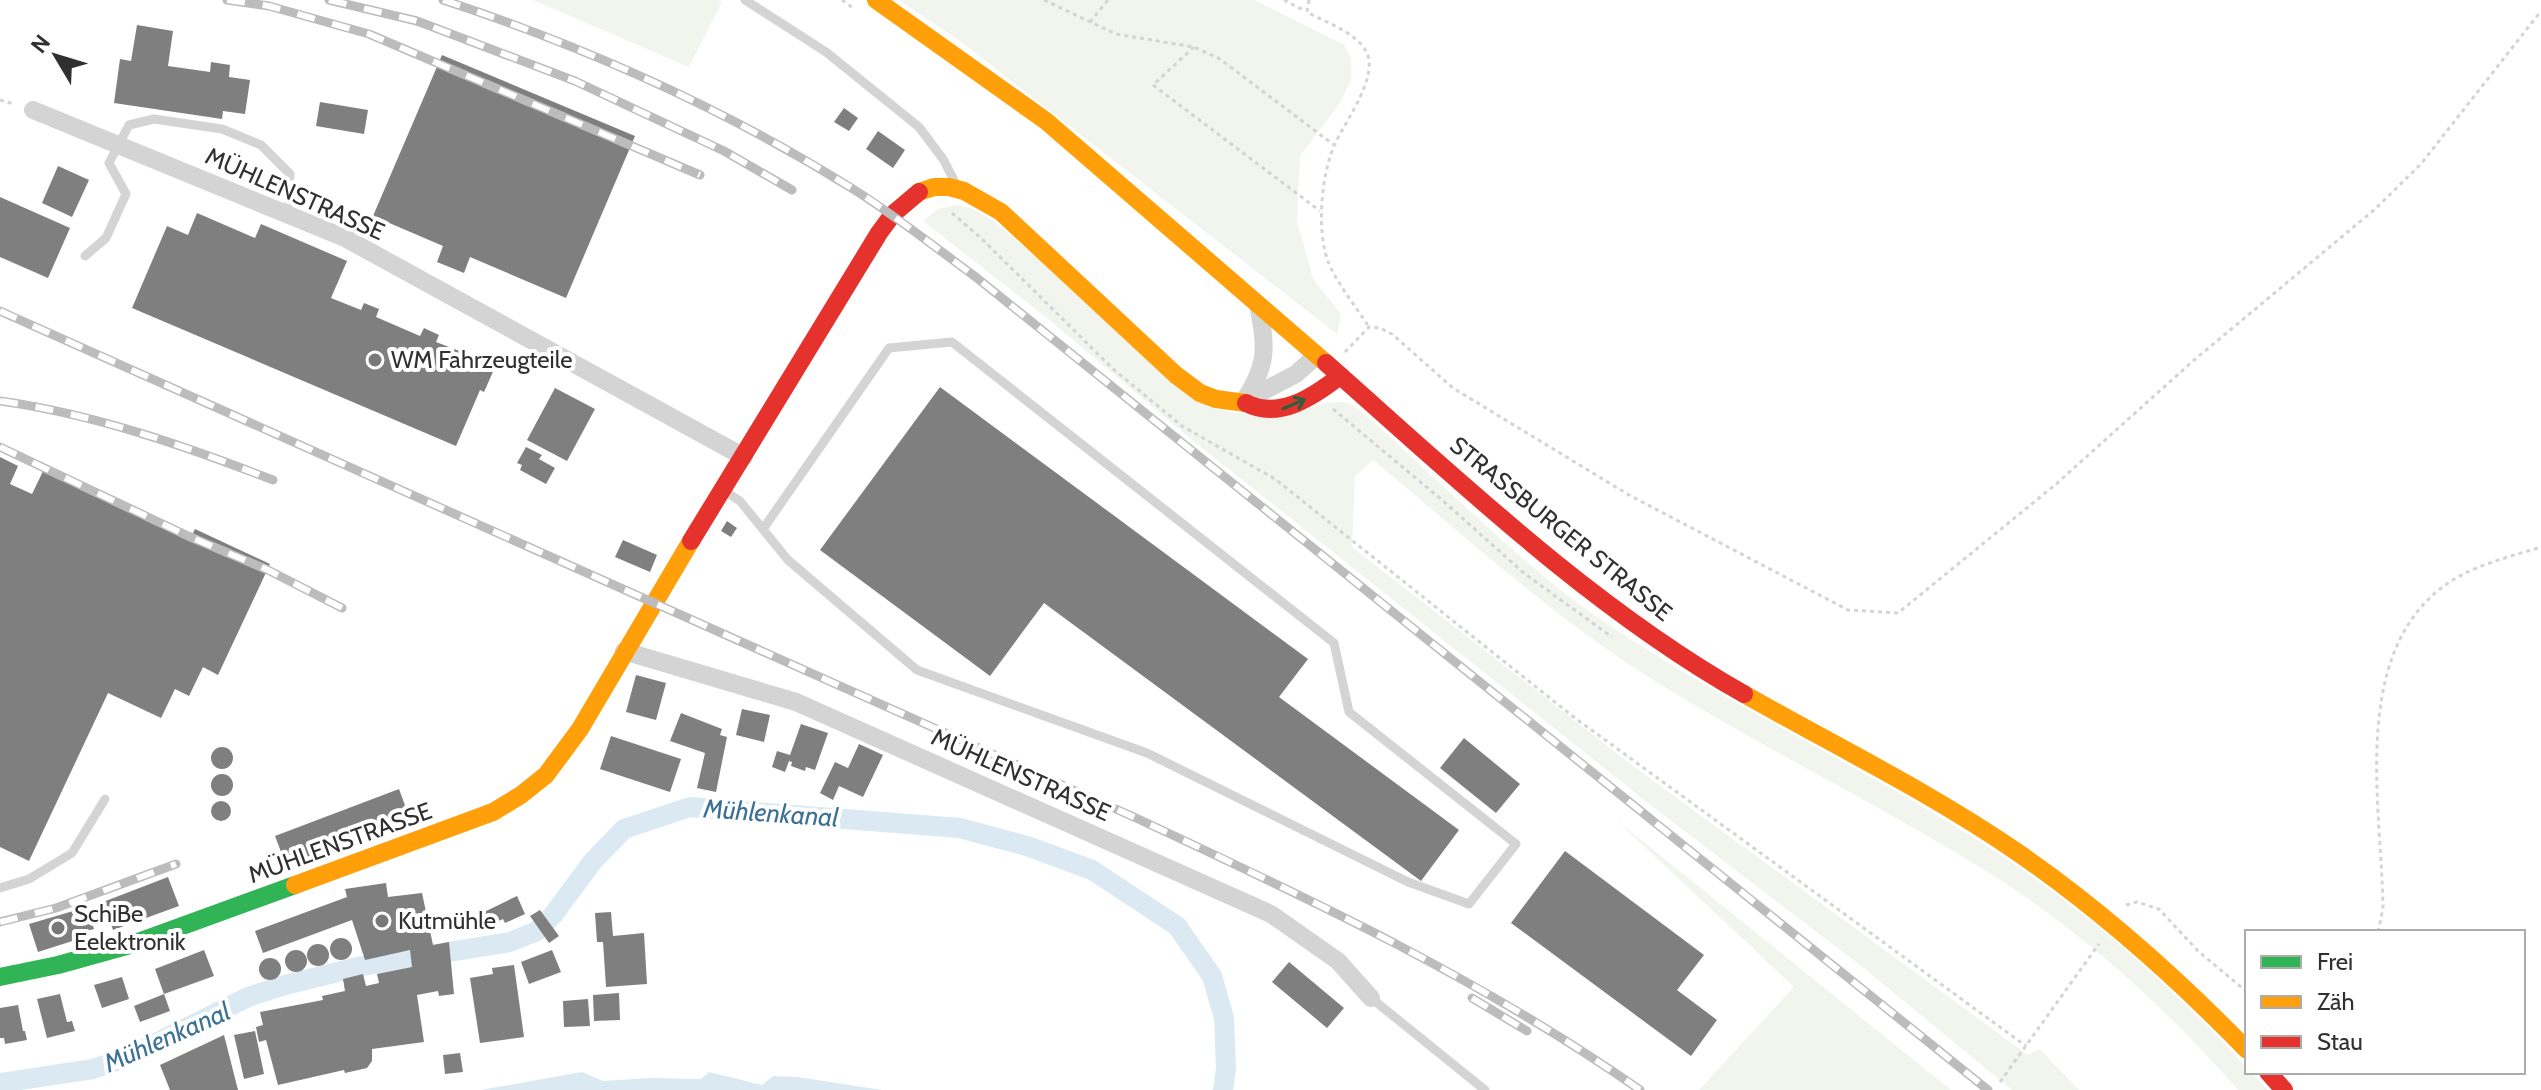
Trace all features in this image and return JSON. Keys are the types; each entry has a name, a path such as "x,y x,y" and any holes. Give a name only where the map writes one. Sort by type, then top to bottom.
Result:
{"street":[{"name":"STRASSBURGER STRASSE","path":"876,0 1042,118 1577,579 1633,623 1729,685 1942,804 2040,866 2113,922 2179,981 2245,1048"},
{"name":"MÜHLENSTRASSE","path":"33,110 345,238 744,457"},
{"path":"958,188 975,194 1001,212 1176,375 1200,393 1216,399 1243,402 1257,409 1279,410 1317,394 1329,367"},
{"name":"MÜHLENSTRASSE","path":"0,977 130,945 493,812 546,775 580,729 624,651 891,215 912,195 925,189 958,188"},
{"path":"1243,402 1259,378 1265,344 1258,304"},
{"path":"1243,402 1296,374 1329,367"},
{"name":"MÜHLENSTRASSE","path":"624,651 796,702 1271,914 1338,961 1371,998"},
{"path":"2270,1074 2284,1090"}],"lane":[{"path":"745,0 826,52 919,127 943,159 958,188"},
{"path":"85,256 106,238 126,194 109,163 118,145 129,125 154,119 222,129 261,145 290,174 288,214"},
{"path":"723,490 740,501 788,560 917,670 1147,753 1408,882 1469,904 1516,844 1349,712 1334,643 952,342 889,348 763,529"},
{"path":"0,888 29,879 72,853 105,799"},
{"path":"1371,998 1485,1090"}],"path":[{"path":"1044,0 1116,34 1194,47 1220,59 1334,145"},
{"path":"1090,22 1108,0"},
{"path":"1284,0 1354,38 1367,53 1369,71 1362,92 1334,145 1320,211 1329,263 1369,327"},
{"path":"1307,12 1309,0"},
{"path":"1369,327 1392,334 1453,388 1629,495 1848,610 1898,613 2055,485 2193,361 2374,210 2421,164 2541,11"},
{"path":"1194,47 1153,85 1320,211"},
{"path":"948,209 1112,368 1182,426 1275,479 1575,718 2026,1046"},
{"path":"1329,367 1369,327"},
{"path":"2378,930 2383,899 2376,734 2380,702 2395,651 2424,603 2441,588 2481,566 2541,547"},
{"path":"2000,1082 2122,909 2137,902 2159,909 2198,951 2245,990"}],"shaded area":[{"path":"533,0 719,0 722,2 689,67"},
{"path":"899,0 1254,0 1344,45 1351,58 1351,80 1339,104 1300,156 1297,221 1313,279 1341,314 1337,334 960,41"},
{"path":"955,205 970,208 991,219 1215,408 1235,413 1265,414 1330,403 1351,404 1525,561 1593,614 1640,646 1738,704 1937,815 2056,894 2155,976 2245,1066 2245,1074 2253,1074 2268,1090 2238,1090 2181,1028 2119,970 2018,892 1940,843 1633,667 1532,593 1373,460 1355,476 1352,547 1633,766 2028,1055 2040,1049 2079,1090 2012,1090 1860,965 1657,810 1181,431 1048,319 923,221 938,209"},
{"path":"1615,819 1951,1090 1699,1090 1794,987"},
{"path":"582,1072 603,1081 701,1079 709,1072 762,1085 773,1076 797,1077 882,1090 481,1090"}],"building":[{"path":"137,25 173,31 168,66 210,72 211,62 230,65 229,77 250,80 245,114 223,111 222,119 114,103 120,59 131,61"},
{"path":"442,55 635,136 566,298 470,257 464,273 437,262 443,246 373,216"},
{"path":"320,102 368,110 364,134 316,126"},
{"path":"844,108 858,118 849,131 834,122"},
{"path":"878,131 905,150 893,168 866,149"},
{"path":"58,166 89,180 72,217 42,203"},
{"path":"0,197 70,228 48,278 0,257"},
{"path":"197,213 255,238 261,224 347,261 331,298 361,310 364,303 379,309 376,317 420,336 424,328 439,335 436,342 496,365 484,392 480,390 456,446 132,308 167,226 188,235"},
{"path":"940,387 1308,659 1279,697 1459,830 1421,881 1044,603 990,676 820,550"},
{"path":"555,388 595,409 567,461 527,440"},
{"path":"526,447 542,455 539,459 555,468 546,484 520,470 522,465 517,463"},
{"path":"0,457 18,466 10,484 32,494 45,467 191,537 195,529 270,564 218,675 203,667 189,696 175,689 161,718 108,693 29,861 0,847"},
{"path":"727,521 737,528 731,537 721,531"},
{"path":"623,540 657,555 650,572 615,557"},
{"path":"636,675 666,683 656,720 626,712"},
{"path":"742,709 770,715 764,742 736,735"},
{"path":"681,713 722,729 720,735 727,737 716,792 697,788 705,753 670,741"},
{"path":"801,724 828,733 815,770 806,767 805,771 791,766 792,762 789,761 785,772 772,767 777,751 790,755"},
{"path":"611,736 681,759 670,792 600,769"},
{"path":"1464,738 1520,784 1496,813 1440,768"},
{"path":"859,744 883,755 863,797 839,786 833,800 820,793 835,762 848,768"},
{"path":"222,747 233,758 222,769 211,758"},
{"path":"222,774 233,785 222,796 211,785"},
{"path":"399,789 410,819 286,865 275,836"},
{"path":"217,801 225,801 231,811 225,821 217,821 211,815 211,807"},
{"path":"1565,851 1704,955 1677,990 1717,1020 1691,1056 1511,923"},
{"path":"168,877 179,906 113,930 103,902"},
{"path":"386,883 388,897 422,893 433,945 449,942 454,994 439,996 438,991 417,995 424,1042 372,1049 372,1061 367,1068 278,1085 266,1040 259,1042 256,1027 263,1025 260,1012 323,1000 322,996 345,991 343,979 363,974 366,986 379,983 377,974 412,967 410,950 365,960 352,920 263,953 255,931 347,897 345,889"},
{"path":"517,896 525,914 505,923 503,919 487,926 482,913"},
{"name":"SchiBe Eelektronik","path":"80,909 81,913 89,911 94,929 87,931 88,936 38,952 29,924"},
{"path":"540,910 559,936 549,943 530,916"},
{"path":"611,912 613,936 644,933 647,984 606,987 603,942 597,942 595,913"},
{"path":"341,938 349,941 352,949 349,957 341,960 333,957 330,949 333,941"},
{"path":"318,944 326,947 329,955 326,963 318,966 310,963 307,955 310,947"},
{"path":"204,950 214,976 164,994 155,969"},
{"path":"292,950 300,950 307,961 300,972 292,972 285,965 285,957"},
{"path":"552,950 561,972 529,984 521,962"},
{"path":"266,958 274,958 281,969 274,980 266,980 259,973 259,965"},
{"path":"1289,962 1344,1008 1327,1028 1272,982"},
{"path":"514,965 524,1037 480,1043 470,978 493,974 492,968"},
{"path":"122,977 129,999 102,1008 94,985"},
{"path":"619,993 620,1020 594,1021 593,995"},
{"path":"60,994 67,1022 72,1021 75,1031 47,1038 37,999"},
{"path":"164,994 170,1011 140,1022 134,1006"},
{"path":"588,999 590,1026 564,1027 563,1001"},
{"path":"18,1005 27,1040 5,1044 4,1038 0,1038 0,1008"},
{"path":"255,1031 264,1074 244,1079 234,1035"},
{"path":"224,1035 238,1090 170,1090 160,1065"},
{"path":"460,1053 463,1072 445,1074 443,1055"}],"waterway":[{"name":"Mühlenkanal","path":"0,1083 93,1069 130,1056 248,997 285,985 362,966 510,942 537,931 553,915 593,861 624,829 690,807 960,828 1027,846 1092,870 1177,926 1212,976 1224,1018 1226,1068 1223,1090"}],"railway":[{"path":"227,0 269,6 369,34 700,175"},
{"path":"329,0 417,21 575,81 724,151 792,190"},
{"path":"443,0 602,59 705,106 804,160 885,210 977,278 1988,1090"},
{"path":"0,311 1136,818 1266,879 1457,977 1519,1012 1640,1090"},
{"path":"0,401 70,414 139,433 273,480"},
{"path":"0,447 188,536 268,570 342,608"},
{"path":"0,922 56,908 176,864"},
{"path":"1472,998 1527,1031"}],"traffic: fast":[{"path":"0,977 130,945 295,885"}],"traffic: slow":[{"path":"876,0 1046,121 1326,363"},
{"path":"919,192 934,187 949,187 964,191 1001,212 1176,375 1200,393 1216,399 1246,403"},
{"path":"295,885 493,812 546,775 580,729 691,541"},
{"path":"1744,694 1916,789 2017,852 2137,945 2245,1048"}],"traffic: jam":[{"path":"691,541 879,233 893,214 919,192"},
{"path":"1326,363 1475,496 1579,582 1688,660 1744,694"},
{"path":"1246,403 1271,409 1295,404 1340,376"},
{"path":"2270,1074 2284,1090"}],"place":[{"name":"WM Fahrzeugteile","path":"375,360"},
{"name":"Kutmühle","path":"382,921"},
{"name":"SchiBe Eelektronik","path":"58,928"}]}
